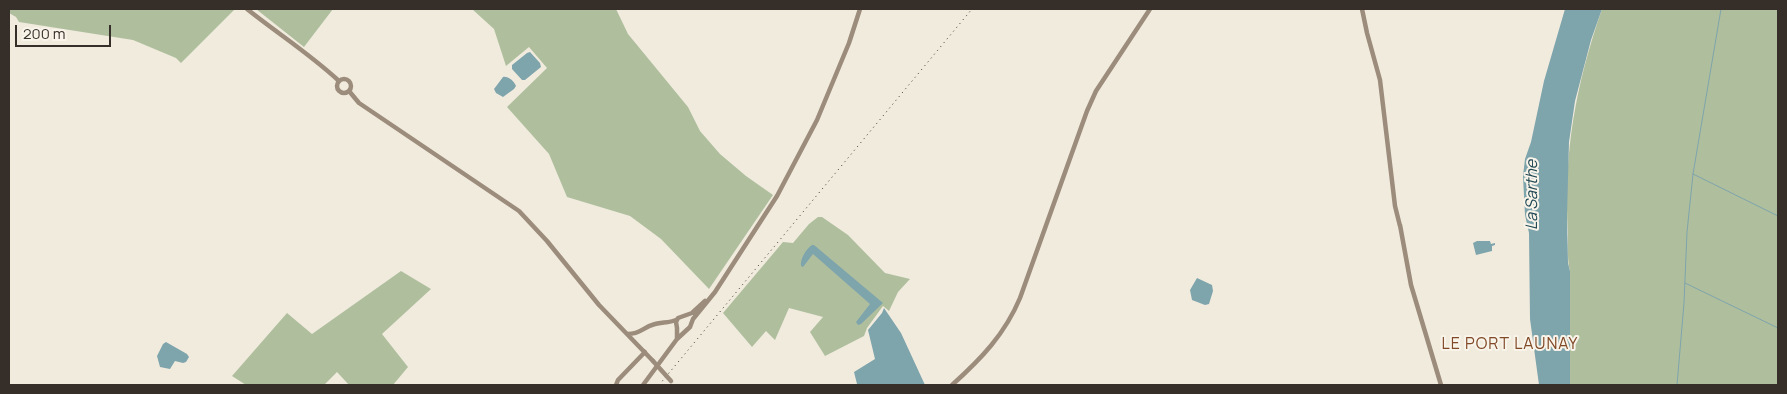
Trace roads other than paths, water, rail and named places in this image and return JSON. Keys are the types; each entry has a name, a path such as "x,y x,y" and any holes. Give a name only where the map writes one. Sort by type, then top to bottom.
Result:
{"street":[{"path":"247,9 321,64 338,81"},
{"path":"643,385 677,339 690,328 691,323 722,281 772,205 806,142 834,82 860,9"},
{"path":"952,385 996,342 1016,308 1080,126 1096,91 1150,9"},
{"path":"1362,9 1381,90 1395,206 1411,285 1441,385"},
{"path":"338,81 345,78 349,81 351,87 349,91"},
{"path":"338,81 337,88 340,92 349,91"},
{"path":"349,91 359,103 519,211 547,241 599,305 675,385"},
{"path":"628,334 638,334 650,326 676,320 680,316 696,311 722,281"},
{"path":"685,316 689,318 691,323"},
{"path":"676,320 677,339"},
{"path":"669,322 681,330 686,330"},
{"path":"638,334 639,345"},
{"path":"616,385 645,352"},
{"path":"620,379 622,384"}],"water":[{"name":"La Sarthe","path":"1565,9 1602,9 1591,40 1575,101 1569,142 1567,216 1568,263 1570,271 1570,385 1539,385 1530,319 1529,233 1525,215 1523,176 1525,159 1531,142 1544,81"},
{"path":"530,52 540,63 541,67 525,80 522,80 512,69 512,65"},
{"path":"503,77 511,79 516,86 503,97 496,93 494,89"},
{"path":"1477,241 1490,241 1491,244 1495,243 1495,245 1492,246 1492,251 1476,255 1473,243"},
{"path":"812,245 883,303 861,324 858,325 856,322 870,304 813,254 803,267 801,266 804,254"},
{"path":"1197,278 1212,285 1213,291 1209,304 1205,305 1192,300 1190,290"},
{"path":"884,308 901,333 925,385 857,384 854,372 875,359 868,330"},
{"path":"166,342 187,354 189,357 186,362 175,361 170,369 160,367 157,356"}],"waterway":[{"path":"1677,385 1684,303 1687,232 1693,174 1721,9"},
{"path":"1693,174 1778,216"},
{"path":"1685,283 1778,328"}],"railway":[{"path":"659,385 972,9"}],"district":[{"name":"LE PORT LAUNAY","path":"1510,345"}]}
